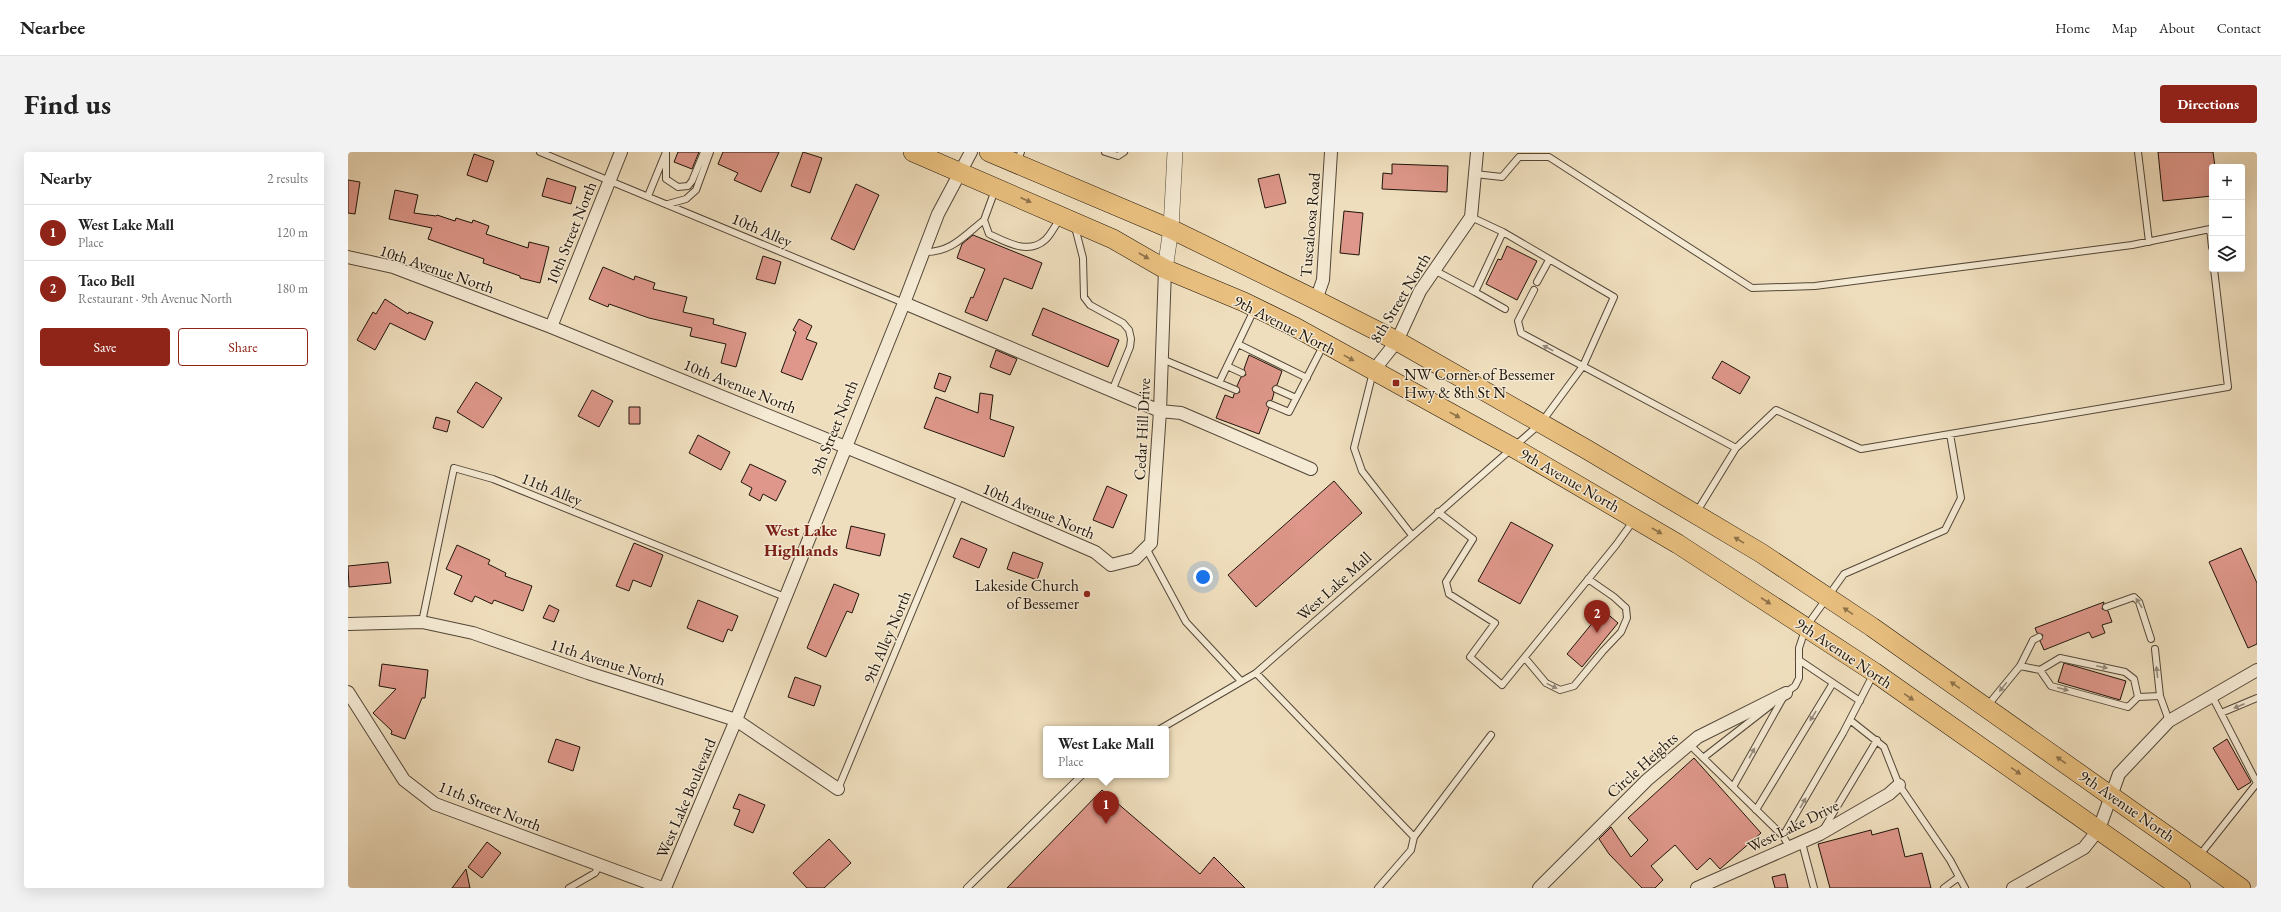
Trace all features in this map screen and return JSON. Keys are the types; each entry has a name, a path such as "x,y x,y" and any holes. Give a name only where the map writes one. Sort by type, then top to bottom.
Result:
{"main road":[{"name":"9th Avenue North","path":"913,152 1068,218 1113,239 1165,268 1255,308 1374,370 1514,448 1635,518 1678,544 1874,672 2181,888"},
{"name":"9th Avenue North","path":"989,152 1019,158 1171,229 1316,300 1397,341 1541,423 1761,553 1986,707 2241,888"}],"street":[{"name":"10th Street North","path":"551,326 621,152"},
{"name":"9th Street North","path":"736,720 904,303 938,214 971,152"},
{"path":"1165,268 1171,229 1175,152"},
{"name":"Tuscaloosa Road","path":"1316,300 1323,280 1331,152"},
{"name":"8th Street North","path":"1374,370 1397,341 1420,291 1471,217 1477,152"},
{"name":"10th Avenue North","path":"348,257 393,267 551,326 960,494 1095,552 1111,565 1135,558 1146,548"},
{"name":"Cedar Hill Drive","path":"1146,548 1151,543 1160,411 1165,268"},
{"path":"904,303 1160,411 1181,413 1311,469"},
{"name":"11th Avenue North","path":"348,624 422,622 473,633 588,673 736,720 838,789"},
{"path":"2013,888 2028,884 2059,862 2084,848 2099,829 2119,774 2169,721 2257,670"},
{"name":"11th Street North","path":"348,692 404,780 435,804 599,866 664,888"},
{"name":"Circle Heights","path":"1539,888 1647,780 1689,744 1698,737 1786,693"},
{"name":"West Lake Boulevard","path":"664,888 736,720"},
{"name":"West Lake Drive","path":"1697,888 1820,834 1889,794 1899,785"}],"lane":[{"name":"10th Alley","path":"540,152 904,303"},
{"path":"666,152 666,179 678,187 688,186 692,181 704,152"},
{"path":"648,196 666,152"},
{"path":"668,204 686,199 696,190 710,152"},
{"path":"1105,152 1118,156 1124,152"},
{"path":"2138,152 2148,242"},
{"path":"1475,174 1502,177 1519,157 1549,157 1752,288 1815,286 2148,242 2210,229 2211,236"},
{"path":"923,252 933,252 951,247 984,220 996,187"},
{"path":"1471,217 1503,232 1549,260 1537,282"},
{"path":"984,220 989,234 1013,246 1031,247 1045,240 1068,218 1083,258 1084,297 1090,305 1123,323 1129,330 1131,339 1130,348 1112,391"},
{"path":"1475,292 1503,232"},
{"name":"West Lake Mall","path":"1165,726 1256,673 1411,534 1514,448 1541,423 1583,366 1614,297 1549,260"},
{"path":"1434,270 1505,309"},
{"path":"1695,514 1736,448 1776,410 1861,449 2228,387 2214,272"},
{"path":"1534,290 1518,321 1521,333 1736,448"},
{"path":"1219,383 1255,308"},
{"path":"1238,344 1307,378"},
{"path":"1270,404 1289,412 1324,344"},
{"path":"1162,359 1236,390"},
{"path":"1227,366 1242,373"},
{"path":"1374,370 1354,448 1362,471 1411,534"},
{"path":"1276,389 1296,398"},
{"path":"1703,758 1795,686 1799,678 1799,648 1806,628 1844,574 1945,530 1961,498 1950,434"},
{"name":"11th Alley","path":"422,622 454,468 493,479 785,597"},
{"name":"9th Alley North","path":"838,789 960,494"},
{"path":"1438,512 1473,539 1446,582 1449,594 1495,623 1470,656 1502,685 1588,579 1635,518"},
{"path":"1146,548 1186,622 1241,681"},
{"path":"1525,658 1546,683 1560,690 1574,686 1621,632 1627,618 1626,608 1614,597 1588,579"},
{"path":"2106,607 2134,597 2139,602 2152,638"},
{"path":"1986,707 2020,666 2033,640 2039,637"},
{"path":"2155,649 2160,696 2169,721"},
{"path":"2020,666 2040,670 2060,658 2125,672 2134,679 2138,697"},
{"path":"1799,660 1860,701"},
{"path":"2040,670 2051,686 2128,707 2138,697 2160,696"},
{"path":"1783,836 1850,720 1874,672"},
{"path":"1256,673 1414,837"},
{"path":"1756,810 1833,683"},
{"path":"1733,787 1786,693"},
{"path":"2198,857 2257,783 2212,696"},
{"path":"2221,713 2257,698"},
{"path":"1850,720 1884,747 1899,785 1959,876 1965,888"},
{"path":"1378,888 1411,850 1414,837 1491,735"},
{"path":"1820,834 1876,740"},
{"path":"1689,744 1783,836 1790,848"},
{"path":"967,888 1079,778"},
{"path":"1802,843 1814,888"},
{"path":"569,888 596,874 599,866"},
{"path":"1944,888 1959,876"}],"building":[{"path":"678,152 699,152 692,169 674,162"},
{"path":"723,152 779,152 761,192 734,180 738,173 718,164"},
{"path":"803,152 822,158 810,193 791,186"},
{"path":"2158,152 2213,152 2215,164 2209,164 2209,196 2163,201"},
{"path":"474,154 494,161 487,182 467,175"},
{"path":"1392,164 1448,166 1447,192 1382,189 1383,173 1392,174"},
{"path":"1279,174 1286,203 1265,208 1258,179"},
{"path":"547,178 576,187 571,204 542,196"},
{"path":"348,180 360,182 355,214 348,213"},
{"path":"856,184 879,195 854,250 831,239"},
{"path":"395,190 418,195 414,213 437,215 455,221 456,218 472,223 473,220 489,226 486,234 528,248 529,242 549,247 540,283 520,278 520,276 483,263 484,259 428,239 432,228 389,219"},
{"path":"1344,211 1363,213 1359,255 1340,253"},
{"path":"973,235 1042,263 1032,289 1004,278 987,321 965,312 971,297 973,298 985,269 957,258 962,244"},
{"path":"1507,246 1537,261 1517,300 1486,284 1498,259 1501,260"},
{"path":"763,256 781,262 775,284 756,279"},
{"path":"603,267 634,280 635,276 655,283 653,289 687,297 683,312 714,319 713,324 746,333 736,367 721,363 726,344 690,336 692,328 649,318 609,304 608,307 589,299"},
{"path":"385,299 408,314 409,312 433,322 425,340 390,323 375,350 357,340 373,312 376,314"},
{"path":"1043,308 1119,340 1108,367 1032,335"},
{"path":"799,319 812,326 806,339 817,343 802,380 781,372 796,332 793,330"},
{"path":"996,350 1017,359 1010,375 990,367"},
{"path":"1249,355 1282,371 1277,385 1272,388 1274,393 1272,400 1266,403 1269,408 1259,434 1216,418 1225,395 1233,398 1234,394 1240,392 1237,386 1241,377 1246,375 1244,369"},
{"path":"1722,361 1750,377 1740,394 1712,378"},
{"path":"939,373 951,377 945,392 934,388"},
{"path":"476,382 502,398 483,428 457,412"},
{"path":"592,390 613,401 599,427 578,416"},
{"path":"980,393 993,395 990,419 1014,427 1004,457 924,428 936,397 978,413"},
{"path":"629,407 640,407 640,424 629,424"},
{"path":"436,417 450,421 447,432 433,428"},
{"path":"698,435 730,452 721,470 689,453"},
{"path":"750,464 786,481 776,501 763,494 760,501 749,495 752,488 741,482"},
{"path":"1334,481 1362,513 1256,607 1228,575"},
{"path":"1107,486 1127,495 1113,528 1093,520"},
{"path":"1511,522 1553,545 1520,604 1478,581"},
{"path":"851,526 885,534 880,556 846,548"},
{"path":"961,538 987,549 979,568 953,557"},
{"path":"634,543 663,555 651,587 633,580 629,591 616,586"},
{"path":"457,545 490,560 488,564 506,573 505,576 532,586 523,611 494,600 492,604 475,596 472,602 454,594 462,576 446,569"},
{"path":"2241,548 2257,583 2257,644 2248,648 2209,562"},
{"path":"1013,552 1043,563 1037,580 1007,569"},
{"path":"388,562 391,583 349,587 348,566"},
{"path":"834,584 859,594 852,613 847,611 826,657 807,648"},
{"path":"698,600 738,616 732,631 728,629 723,642 687,628"},
{"path":"2104,602 2102,609 2108,611 2112,622 2102,625 2105,633 2092,638 2089,632 2044,650 2040,641 2043,635 2037,633 2035,628"},
{"path":"549,605 559,610 554,622 543,618"},
{"path":"1603,610 1618,623 1582,667 1567,654"},
{"path":"2064,663 2126,681 2120,700 2058,682"},
{"path":"382,664 428,670 425,698 422,698 405,739 391,734 392,731 373,713 396,689 379,686"},
{"path":"795,677 821,686 814,706 788,697"},
{"path":"556,739 580,747 573,771 548,762"},
{"path":"2227,739 2251,782 2238,790 2213,748"},
{"path":"1694,758 1761,833 1720,869 1710,858 1697,870 1675,845 1651,866 1663,880 1655,888 1642,888 1609,854 1599,839 1611,827 1631,857 1648,840 1628,818"},
{"path":"1102,790 1200,874 1214,857 1245,888 1007,888"},
{"path":"739,794 765,805 753,833 734,825 740,810 733,808"},
{"path":"1898,828 1905,857 1922,853 1931,888 1830,888 1818,844 1871,830 1872,835"},
{"path":"829,839 851,863 824,888 807,888 793,873"},
{"path":"487,842 501,853 482,878 468,867"},
{"path":"466,869 470,888 452,888"},
{"path":"1785,874 1788,888 1775,888 1772,877"}],"place":[{"name":"NW Corner of Bessemer Hwy & 8th St N","path":"1396,383"},
{"name":"Lakeside Church of Bessemer","path":"1087,594"},
{"name":"Taco Bell","path":"1597,633"},
{"name":"West Lake Mall","path":"1106,824"}],"district":[{"name":"West Lake Highlands","path":"801,540"}]}
